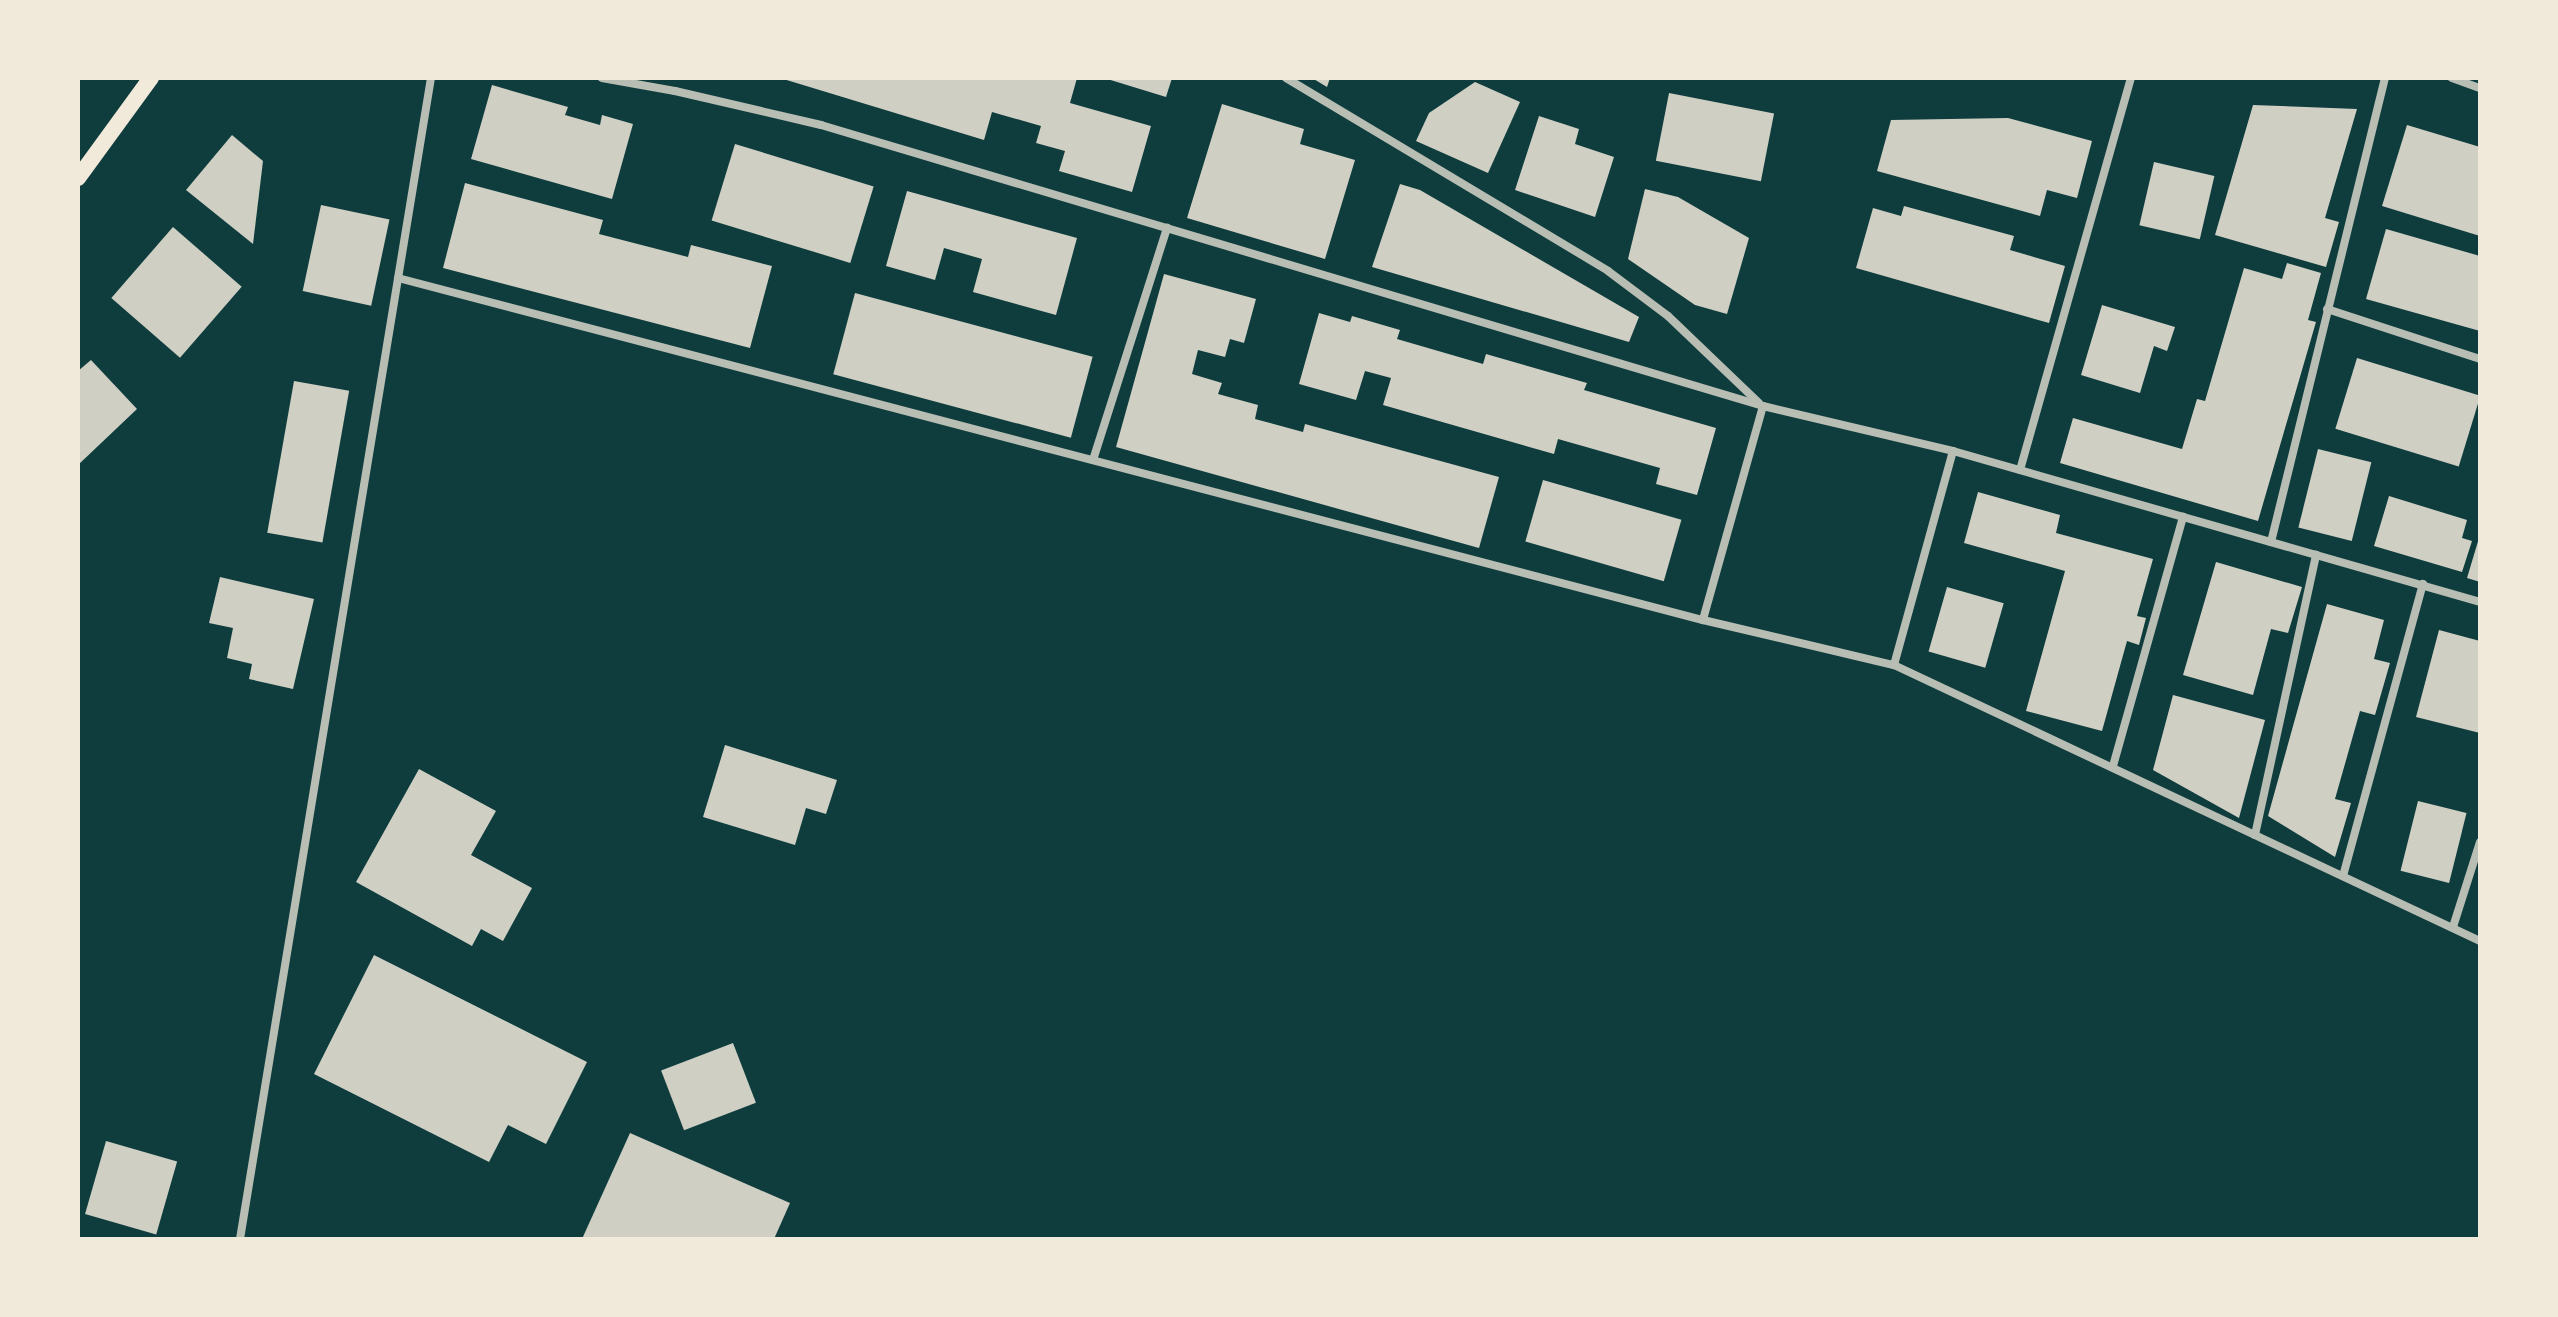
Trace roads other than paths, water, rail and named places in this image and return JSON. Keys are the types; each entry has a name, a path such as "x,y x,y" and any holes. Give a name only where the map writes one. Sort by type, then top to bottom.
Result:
{"main road":[{"path":"78,178 151,78"}],"street":[{"path":"240,1239 431,78"},
{"path":"602,78 675,91 821,125 1763,406 1953,451 2480,602"},
{"path":"1286,78 1608,271 1668,316 1763,406"},
{"path":"2020,470 2131,78"},
{"path":"2271,542 2385,78"},
{"path":"2452,78 2480,88"},
{"path":"1093,460 1167,228"},
{"path":"398,278 1703,620 1894,665 2480,941"},
{"path":"2327,309 2480,359"},
{"path":"1703,620 1763,406"},
{"path":"1894,665 1953,451"},
{"path":"2113,766 2183,517"},
{"path":"2255,835 2316,555"},
{"path":"2343,876 2423,584"},
{"path":"2453,927 2480,842"}]}
